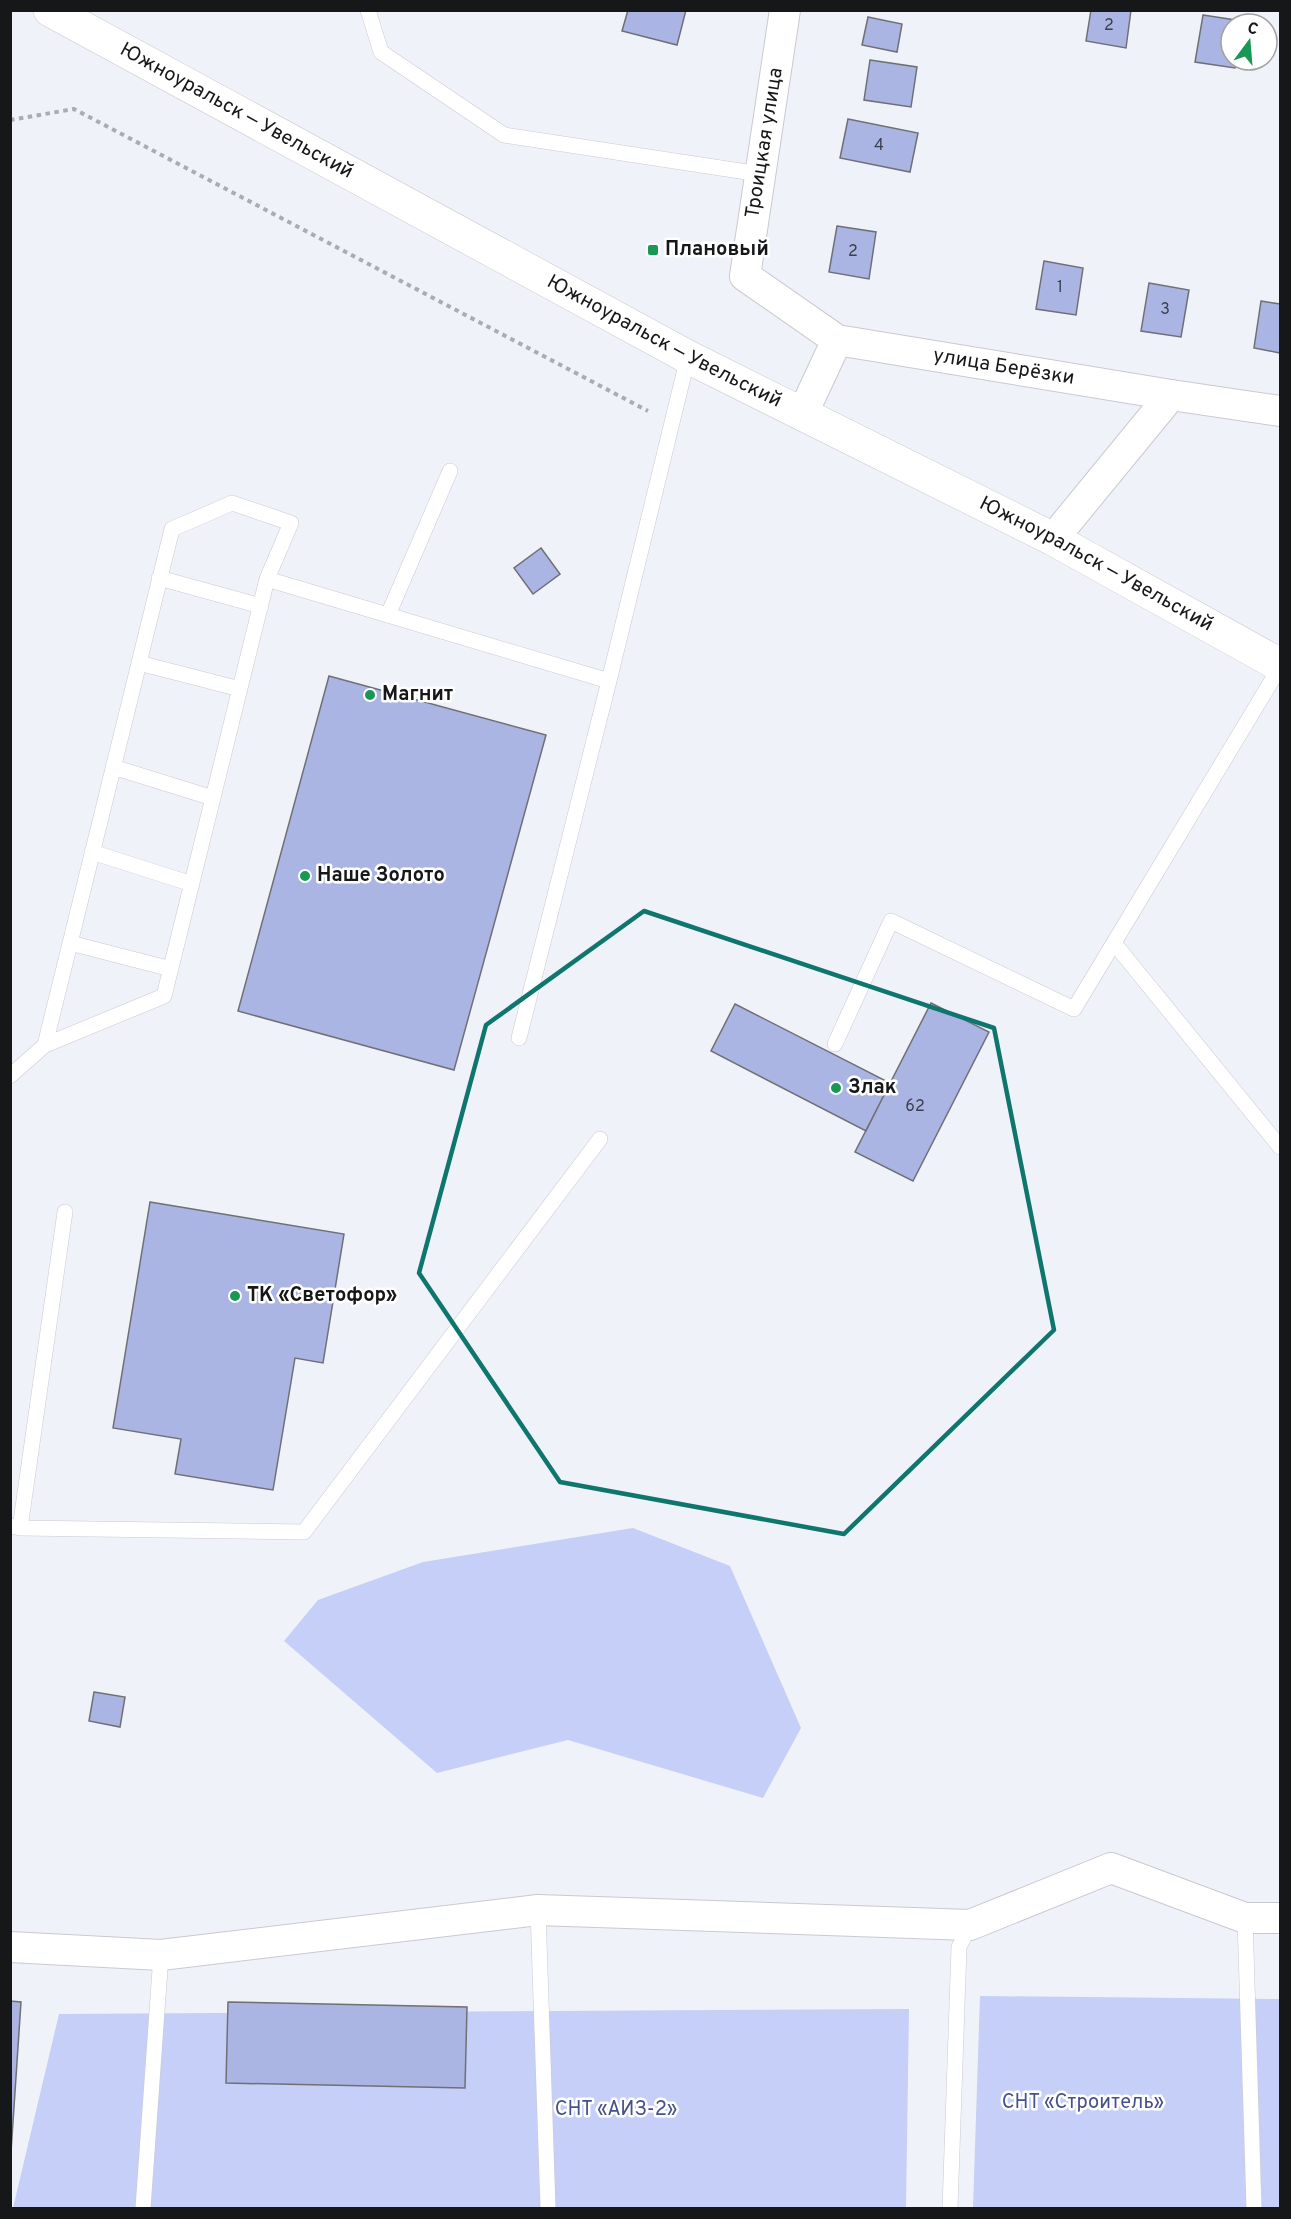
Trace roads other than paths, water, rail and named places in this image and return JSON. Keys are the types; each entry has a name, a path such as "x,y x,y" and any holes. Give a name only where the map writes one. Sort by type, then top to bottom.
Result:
{"street":[{"name":"Южноуральск — Увельский","path":"50,10 688,357 1053,539 1281,666"},
{"name":"Троицкая улица","path":"745,276 785,10"},
{"name":"улица Берёзки","path":"745,276 837,340 1281,411"},
{"path":"802,415 837,340"},
{"path":"1053,539 1171,395"},
{"path":"10,1947 161,1954 538,1910 970,1925 1111,1868 1245,1918 1281,1918"}],"lane":[{"path":"368,10 381,52 504,135 760,174"},
{"path":"519,1038 688,357"},
{"path":"388,615 450,471"},
{"path":"10,1076 45,1045 164,996 267,579 291,523 232,503 172,529 45,1045"},
{"path":"159,578 261,606"},
{"path":"267,579 609,681"},
{"path":"139,663 240,689"},
{"path":"835,1044 891,921 1074,1009 1281,666"},
{"path":"113,767 213,798"},
{"path":"92,852 192,884"},
{"path":"70,943 171,969"},
{"path":"1114,943 1281,1147"},
{"path":"65,1212 16,1527 304,1532 600,1139"},
{"path":"538,1910 548,2208"},
{"path":"1245,1918 1254,2208"},
{"path":"950,2208 959,1947 970,1925"},
{"path":"143,2208 161,1954"}],"place":[{"name":"Плановый","path":"653,250"},
{"name":"Магнит","path":"370,695"},
{"name":"Наше Золото","path":"305,876"},
{"name":"Злак","path":"836,1088"},
{"name":"ТК «Светофор»","path":"235,1296"}],"park label":[{"name":"СНТ «Строитель»","path":"1083,2103"},
{"name":"СНТ «АИЗ-2»","path":"616,2110"}]}
